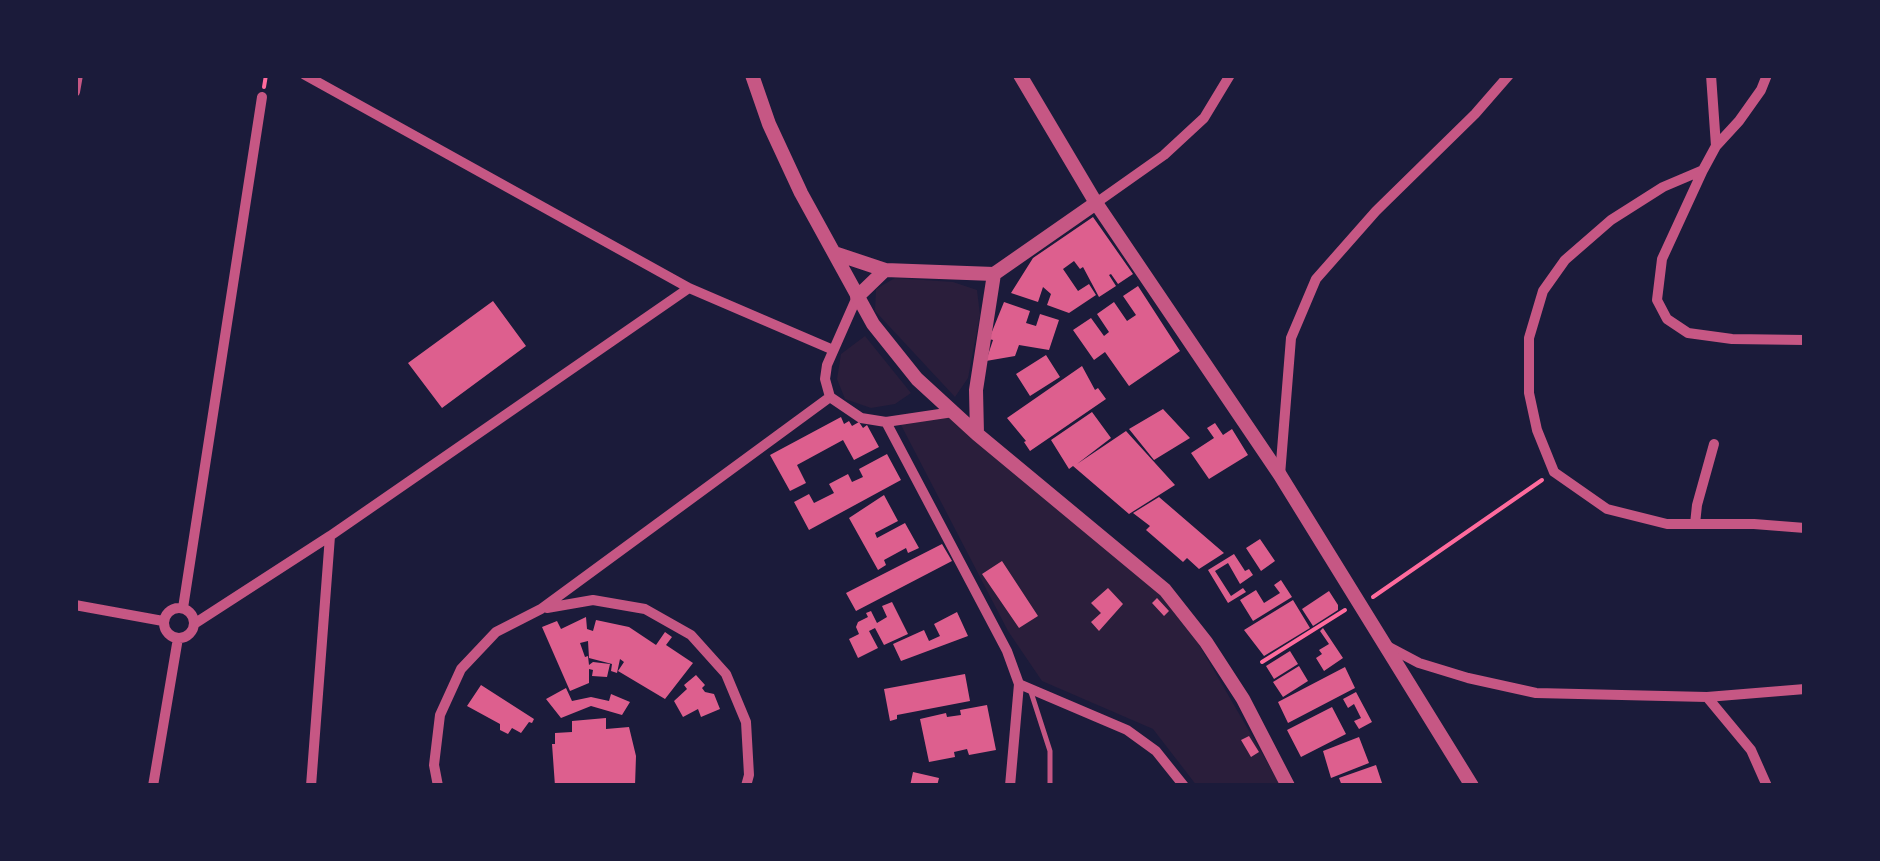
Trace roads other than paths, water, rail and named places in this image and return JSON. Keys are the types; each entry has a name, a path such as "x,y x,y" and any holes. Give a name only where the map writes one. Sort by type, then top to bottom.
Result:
{"street":[{"path":"75,92 78,75"},
{"path":"305,75 689,288 831,349"},
{"path":"752,75 768,124 801,193 857,297 893,350 977,434 1164,590 1206,642 1243,699 1288,786"},
{"path":"1020,75 1096,203 1280,474 1472,786"},
{"path":"837,254 884,270 994,274 1164,156 1204,118 1230,75"},
{"path":"1280,474 1291,338 1316,279 1376,211 1476,114 1510,75"},
{"path":"1711,75 1716,146"},
{"path":"1767,75 1703,170 1662,259 1657,300 1667,318 1688,333 1732,339 1805,340"},
{"path":"182,608 262,97"},
{"path":"1703,170 1662,187 1611,220 1565,260 1542,292 1529,338 1529,393 1537,430 1554,472 1606,509 1666,524 1805,528"},
{"path":"884,270 857,297 831,349 825,379 830,397 861,418 886,422 953,412 976,390"},
{"path":"977,434 976,390 994,274"},
{"path":"194,624 330,536 689,288"},
{"path":"438,786 434,765 440,715 461,669 496,632 541,608 830,397"},
{"path":"886,422 1024,685 1010,786"},
{"path":"1695,524 1714,444"},
{"path":"311,786 330,536"},
{"path":"541,608 593,600 645,610 691,635 726,674 746,722 746,786"},
{"path":"75,605 164,621"},
{"path":"182,608 191,613 194,624 189,634 178,638 166,631 164,621 169,611 182,608"},
{"path":"153,786 178,638"},
{"path":"1382,644 1468,678 1536,693 1707,696 1805,689"},
{"path":"1024,685 1127,730 1156,751 1184,786"},
{"path":"1707,696 1751,750 1767,786"}],"lane":[{"path":"1024,685 1050,750 1050,786"}]}
